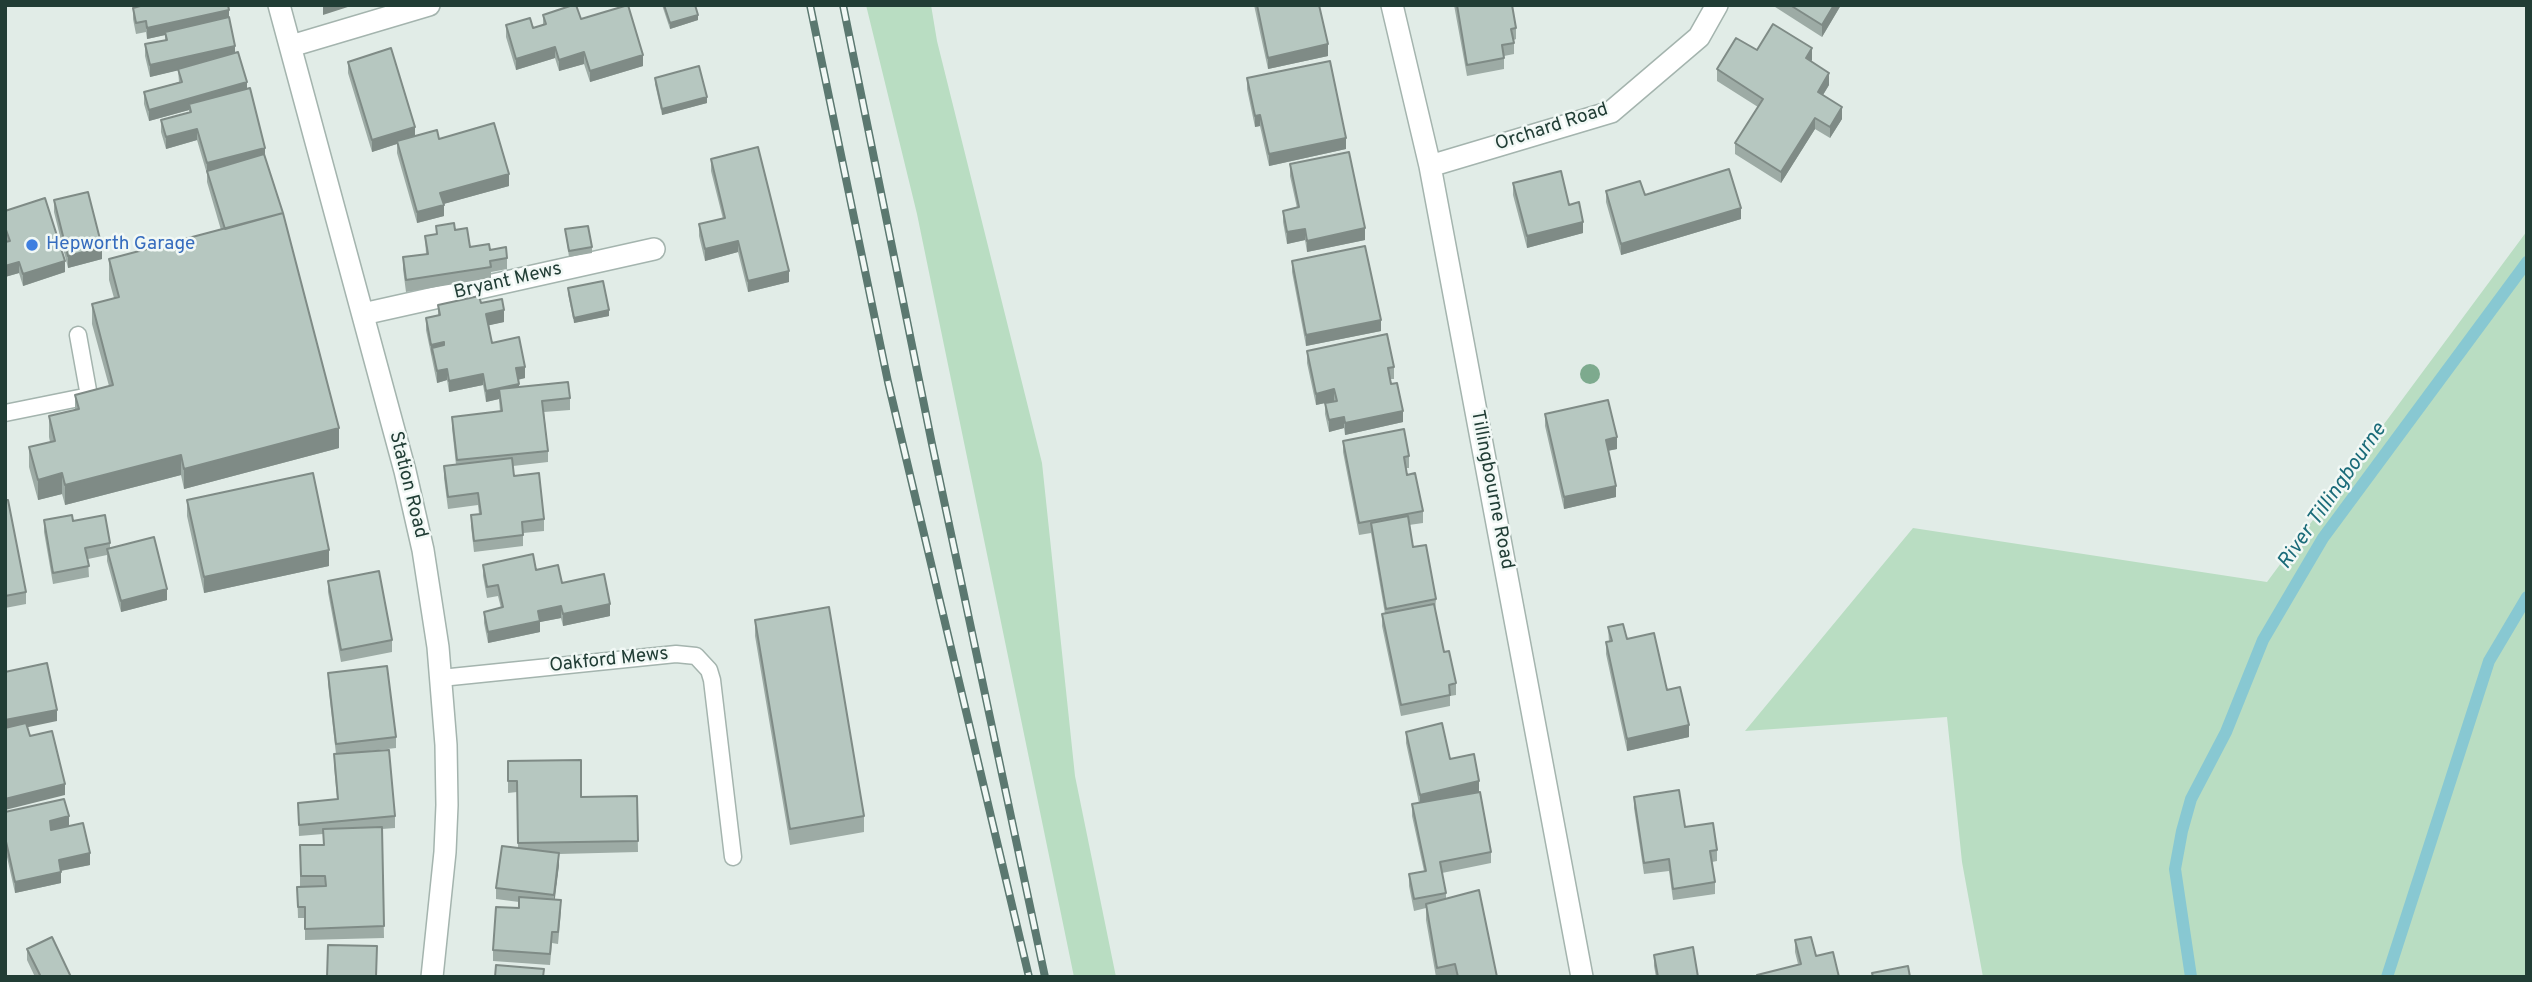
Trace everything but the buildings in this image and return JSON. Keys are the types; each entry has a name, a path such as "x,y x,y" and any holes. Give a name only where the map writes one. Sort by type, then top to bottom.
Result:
{"street":[{"name":"Station Road","path":"279,5 417,525 441,678 447,805 432,977"},
{"path":"291,46 429,5"},
{"name":"Tillingbourne Road","path":"1392,5 1430,166 1582,977"},
{"name":"Orchard Road","path":"1430,166 1611,112 1699,37 1717,5"},
{"name":"Bryant Mews","path":"363,314 654,249"}],"lane":[{"path":"5,413 89,396 78,335"},
{"name":"Oakford Mews","path":"441,678 676,654 696,656 709,670 712,680 733,857"}],"green space":[{"path":"866,5 931,5 937,41 1042,463 1075,776 1116,977 1074,977 917,214"},
{"path":"2527,231 2527,977 1983,977 1962,862 1947,717 1745,731 1913,528 2267,582"}],"waterway":[{"name":"River Tillingbourne","path":"2191,977 2175,869 2182,831 2191,799 2226,732 2263,640 2323,538 2527,262"},
{"path":"2387,977 2489,661 2527,597"}],"railway":[{"path":"810,5 888,382 1029,977"},
{"path":"843,5 932,444 1045,977"}],"place":[{"name":"Hepworth Garage","path":"32,245"}]}
